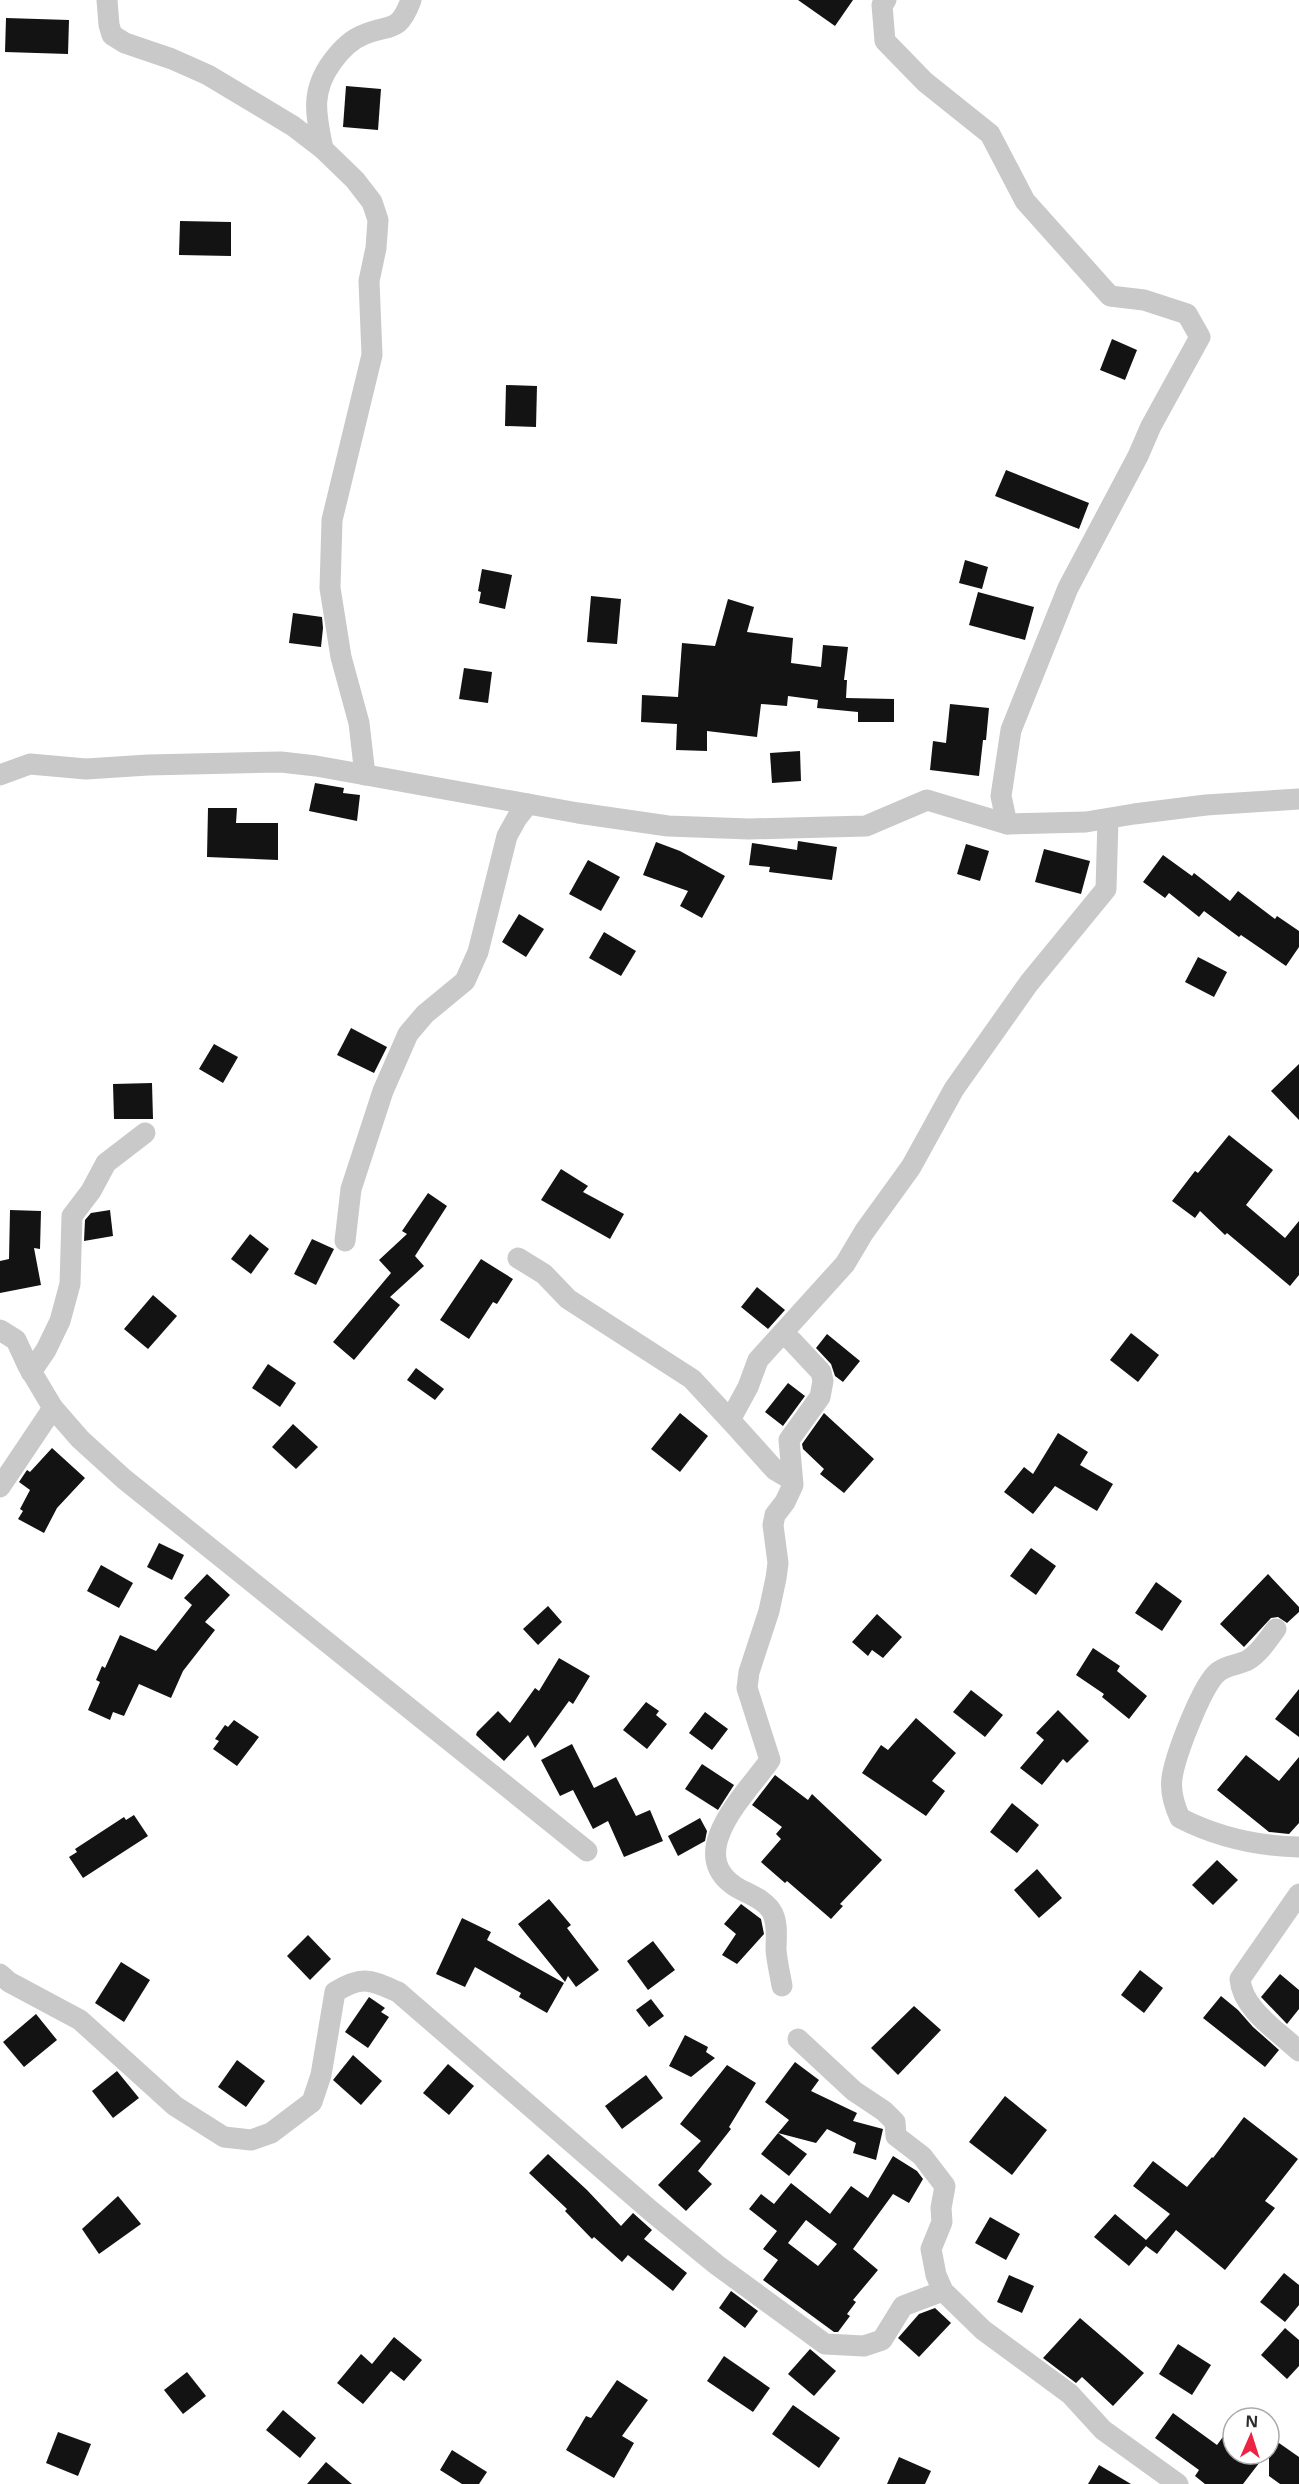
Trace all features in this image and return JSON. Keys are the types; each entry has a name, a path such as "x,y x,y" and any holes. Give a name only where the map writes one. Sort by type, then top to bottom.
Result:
{"street":[{"path":"107,0 112,35 125,43 172,59 208,75 293,126 323,149 355,180 372,202 378,220 376,248 369,281 372,355 332,520 330,588 341,657 359,723 365,775"},
{"path":"323,149 316,103 319,82 340,51 361,36 390,29 399,24 411,0"},
{"path":"886,0 882,5 885,41 925,82 990,134 1025,201 1110,296 1144,300 1187,314 1200,336 1068,588 1011,730 1001,796 1006,824"},
{"path":"0,775 30,764 86,770 148,765 281,762 668,826 768,829 866,826 927,800 1006,824 1086,822 1206,805 1299,799"},
{"path":"345,1241 351,1190 383,1091 408,1034 425,1014 465,981 478,952 507,836 528,804"},
{"path":"730,1420 748,1387 758,1360 845,1264 864,1232 911,1167 954,1089 1029,983 1106,889 1108,819"},
{"path":"32,1372 60,1321 70,1284 72,1216 91,1191 106,1163 145,1133"},
{"path":"518,1258 544,1274 568,1299 692,1379 775,1470 792,1480"},
{"path":"0,1330 16,1340 53,1408 80,1439 124,1479 587,1851"},
{"path":"782,1334 792,1341 821,1372 823,1382 820,1397 789,1440 793,1485 785,1502 775,1515 773,1525 778,1563 776,1578 769,1611 749,1672 747,1688 770,1760 725,1823 715,1844 715,1858 721,1873 734,1886 759,1900 772,1912 777,1929 776,1951 782,1986"},
{"path":"0,1487 53,1408"},
{"path":"1276,1629 1256,1654 1248,1660 1220,1670 1211,1680 1186,1734 1172,1778 1173,1801 1179,1818 1201,1829 1243,1841 1299,1846"},
{"path":"1299,1894 1240,1979 1241,1992 1248,2003 1299,2051"},
{"path":"0,1974 9,1982 80,2020 176,2106 224,2137 251,2140 271,2133 312,2102 321,2074 335,1992 353,1981 375,1982 398,1992 651,2211 717,2265 825,2344 864,2346 882,2340 903,2306 943,2290"},
{"path":"798,2039 854,2091 895,2122 896,2136 922,2156 945,2187 941,2208 942,2222 931,2249 936,2275 943,2290 982,2330 1070,2394 1103,2430 1178,2484"}],"building":[{"path":"798,0 853,0 835,26"},
{"path":"6,18 69,20 68,54 5,52"},
{"path":"346,86 381,89 378,130 343,127"},
{"path":"180,221 231,222 231,256 179,255"},
{"path":"1112,339 1137,350 1125,380 1100,370"},
{"path":"506,385 537,386 536,427 505,426"},
{"path":"1006,470 1089,503 1079,529 995,496"},
{"path":"965,560 988,567 982,589 959,583"},
{"path":"482,569 512,575 505,609 479,603 481,592 478,591"},
{"path":"978,592 1034,607 1025,640 969,625"},
{"path":"591,596 621,599 617,644 587,642"},
{"path":"728,599 754,607 747,632 793,638 791,663 821,667 823,645 848,647 844,680 847,680 846,698 894,699 894,722 858,722 858,712 817,708 818,700 788,696 787,706 761,704 757,737 707,731 707,751 676,750 677,724 641,722 642,695 678,697 682,643 715,646"},
{"path":"293,613 322,617 321,647 289,643"},
{"path":"464,668 492,672 488,703 459,699"},
{"path":"950,704 989,708 979,776 930,770 933,741 946,743"},
{"path":"800,751 801,781 772,783 770,753"},
{"path":"315,783 344,788 343,793 360,795 357,821 309,811"},
{"path":"208,808 237,808 236,823 278,823 278,860 207,857"},
{"path":"798,841 837,847 832,880 769,872 770,867 749,865 752,843 797,850"},
{"path":"656,842 680,851 725,876 702,918 680,906 688,891 643,875"},
{"path":"966,844 989,851 980,881 957,874"},
{"path":"1044,849 1090,861 1081,894 1035,882"},
{"path":"1163,855 1192,876 1194,873 1230,901 1238,891 1275,919 1277,916 1299,931 1299,947 1286,966 1241,935 1239,937 1204,911 1199,917 1169,893 1165,898 1143,882"},
{"path":"588,860 620,877 601,911 569,894"},
{"path":"519,914 544,929 526,957 502,942"},
{"path":"604,932 636,951 621,976 589,958"},
{"path":"1198,957 1227,972 1214,997 1185,982"},
{"path":"351,1028 387,1047 374,1073 337,1055"},
{"path":"214,1044 238,1057 223,1083 199,1069"},
{"path":"1299,1064 1299,1120 1271,1091"},
{"path":"152,1083 153,1119 114,1119 113,1084"},
{"path":"1229,1135 1273,1170 1246,1205 1285,1238 1299,1221 1299,1275 1290,1286 1227,1233 1225,1235 1200,1211 1195,1218 1172,1201 1195,1171 1198,1173"},
{"path":"561,1169 588,1186 583,1192 624,1214 610,1239 541,1200"},
{"path":"428,1193 447,1206 415,1256 424,1266 390,1297 400,1305 354,1360 333,1342 391,1273 379,1260 407,1234 402,1231"},
{"path":"10,1210 41,1211 40,1249 34,1248 41,1285 0,1293 0,1261 9,1259"},
{"path":"110,1210 113,1236 84,1241 85,1220 91,1213"},
{"path":"250,1234 269,1249 251,1274 231,1259"},
{"path":"312,1239 334,1249 316,1285 294,1274"},
{"path":"481,1259 513,1279 497,1304 493,1302 469,1339 440,1320"},
{"path":"757,1287 785,1310 768,1329 741,1307"},
{"path":"153,1295 177,1316 148,1349 124,1329"},
{"path":"1131,1333 1159,1355 1138,1382 1110,1360"},
{"path":"827,1334 860,1361 843,1382 835,1376 831,1364 816,1348"},
{"path":"268,1364 296,1383 280,1407 252,1388"},
{"path":"416,1368 444,1389 435,1400 407,1380"},
{"path":"788,1383 805,1396 783,1426 765,1412"},
{"path":"680,1413 708,1436 680,1472 651,1449"},
{"path":"824,1413 874,1459 844,1493 820,1474 824,1469 803,1449 802,1444"},
{"path":"293,1424 318,1447 296,1469 272,1447"},
{"path":"1058,1433 1088,1452 1080,1465 1113,1484 1097,1511 1055,1486 1033,1514 1004,1492 1024,1467 1033,1474"},
{"path":"52,1448 85,1478 57,1508 44,1533 18,1519 23,1511 20,1509 30,1490 19,1482 27,1470 30,1472"},
{"path":"159,1543 184,1555 172,1580 147,1567"},
{"path":"1031,1548 1056,1566 1036,1595 1010,1576"},
{"path":"101,1565 133,1583 119,1608 87,1591"},
{"path":"207,1574 230,1595 205,1622 215,1630 183,1671 171,1698 139,1684 124,1716 113,1712 110,1720 88,1710 100,1682 96,1680 102,1666 105,1668 120,1635 156,1651 192,1605 184,1598"},
{"path":"1268,1574 1299,1607 1299,1612 1287,1623 1278,1617 1271,1618 1244,1647 1220,1624"},
{"path":"1156,1582 1182,1601 1162,1631 1135,1613"},
{"path":"548,1606 562,1622 538,1645 523,1629"},
{"path":"877,1614 902,1637 883,1658 872,1650 868,1656 852,1642"},
{"path":"1093,1648 1120,1666 1117,1671 1147,1696 1129,1719 1102,1697 1104,1694 1076,1675"},
{"path":"559,1658 590,1676 573,1704 569,1701 535,1748 528,1735 504,1761 476,1735 477,1732 498,1711 510,1723 535,1688 539,1691"},
{"path":"1299,1689 1299,1737 1275,1719"},
{"path":"971,1690 1003,1715 985,1737 953,1712"},
{"path":"646,1702 659,1711 656,1715 667,1724 647,1749 623,1730"},
{"path":"1058,1710 1089,1741 1067,1763 1063,1759 1042,1785 1020,1768 1044,1740 1036,1733"},
{"path":"705,1712 728,1729 712,1750 689,1733"},
{"path":"916,1718 956,1753 932,1781 945,1791 926,1816 862,1773 881,1745 888,1750"},
{"path":"234,1720 259,1737 237,1766 213,1749 219,1741 215,1739 225,1725 228,1727"},
{"path":"572,1744 594,1788 616,1777 636,1816 650,1810 663,1841 624,1857 608,1821 593,1829 573,1790 560,1796 541,1760"},
{"path":"1246,1755 1279,1781 1299,1757 1299,1823 1289,1834 1269,1832 1217,1790"},
{"path":"702,1764 734,1785 718,1810 685,1789"},
{"path":"775,1775 808,1800 812,1794 882,1860 840,1904 843,1906 831,1919 761,1862 781,1839 776,1834 782,1827 752,1805"},
{"path":"1012,1803 1039,1825 1017,1853 990,1832"},
{"path":"134,1815 148,1836 83,1878 69,1857 77,1852 75,1849 124,1817 126,1820"},
{"path":"700,1818 707,1831 705,1841 678,1856 668,1836"},
{"path":"1217,1860 1238,1880 1213,1905 1192,1885"},
{"path":"1037,1869 1062,1898 1039,1918 1014,1890"},
{"path":"549,1899 571,1925 567,1928 599,1970 576,1987 568,1976 565,1982 518,1924"},
{"path":"741,1904 761,1919 764,1934 737,1964 722,1955 736,1934 724,1924"},
{"path":"462,1918 491,1932 487,1940 564,1983 547,2013 519,1997 521,1993 475,1967 465,1987 436,1974"},
{"path":"308,1935 331,1959 310,1980 287,1956"},
{"path":"653,1941 675,1970 648,1990 627,1961"},
{"path":"121,1962 150,1980 124,2022 95,2003"},
{"path":"1140,1970 1163,1988 1144,2013 1121,1995"},
{"path":"1280,1974 1299,1990 1299,2009 1287,2024 1261,1997"},
{"path":"1221,1996 1279,2050 1265,2067 1203,2018"},
{"path":"369,1997 385,2008 381,2012 389,2017 368,2048 345,2032"},
{"path":"651,1999 664,2016 649,2027 636,2010"},
{"path":"914,2006 941,2030 898,2075 871,2048"},
{"path":"36,2014 57,2040 24,2067 3,2042"},
{"path":"685,2035 708,2047 706,2052 715,2058 691,2077 669,2066"},
{"path":"353,2055 382,2081 361,2105 333,2080"},
{"path":"237,2060 265,2081 246,2107 218,2087"},
{"path":"795,2062 819,2080 811,2091 857,2113 853,2121 883,2129 876,2160 853,2153 856,2143 827,2129 816,2143 778,2133 789,2120 765,2102"},
{"path":"448,2064 474,2086 449,2115 423,2093"},
{"path":"727,2065 756,2083 729,2127 731,2129 698,2171 712,2184 686,2211 658,2185 701,2141 680,2124"},
{"path":"117,2071 139,2098 113,2118 92,2091"},
{"path":"646,2075 663,2098 622,2129 605,2106"},
{"path":"1005,2096 1047,2130 1012,2175 969,2142"},
{"path":"1244,2117 1298,2159 1265,2201 1275,2208 1225,2270 1176,2230 1157,2254 1146,2246 1129,2266 1094,2237 1115,2214 1146,2240 1170,2214 1133,2186 1153,2161 1187,2187 1213,2158"},
{"path":"778,2133 807,2154 789,2176 761,2154"},
{"path":"548,2154 621,2226 633,2213 652,2230 644,2239 687,2273 673,2291 628,2255 622,2262 594,2237 592,2239 565,2211 567,2209 529,2173"},
{"path":"893,2156 917,2171 923,2179 909,2203 893,2194 853,2249 878,2270 853,2300 856,2302 847,2314 850,2316 838,2332 834,2332 763,2280 778,2260 763,2249 777,2231 749,2209 761,2194 774,2204 791,2183 830,2214 851,2186 868,2198","holes":["806,2220 837,2244 818,2266 788,2243"]},
{"path":"118,2196 141,2224 99,2254 82,2229"},
{"path":"990,2217 1020,2234 1006,2260 975,2243"},
{"path":"1284,2273 1299,2285 1299,2305 1285,2322 1260,2302"},
{"path":"1009,2275 1034,2286 1022,2313 997,2302"},
{"path":"731,2291 758,2311 745,2328 719,2308"},
{"path":"935,2308 951,2323 919,2357 898,2338 919,2314"},
{"path":"1080,2318 1144,2373 1113,2406 1082,2377 1076,2383 1043,2358"},
{"path":"1285,2328 1299,2340 1299,2366 1287,2379 1261,2355"},
{"path":"394,2337 422,2360 404,2381 391,2371 363,2404 337,2383 361,2354 372,2364"},
{"path":"1178,2344 1211,2365 1192,2395 1159,2374"},
{"path":"810,2349 836,2371 814,2396 788,2374"},
{"path":"724,2356 770,2388 753,2412 707,2381"},
{"path":"187,2372 206,2396 183,2414 164,2390"},
{"path":"617,2380 648,2400 622,2436 634,2443 614,2478 566,2450 586,2416 591,2418"},
{"path":"793,2405 840,2438 819,2468 772,2434"},
{"path":"283,2410 316,2438 300,2458 266,2430"},
{"path":"1173,2413 1217,2445 1221,2440 1221,2466 1257,2466 1243,2484 1205,2484 1195,2476 1199,2470 1155,2438"},
{"path":"58,2432 91,2444 78,2476 46,2463"},
{"path":"1281,2444 1299,2457 1299,2484 1280,2484 1269,2476 1269,2466 1281,2466"},
{"path":"452,2450 487,2472 479,2484 462,2484 440,2470"},
{"path":"899,2457 931,2471 925,2484 887,2484"},
{"path":"326,2462 352,2484 307,2484"},
{"path":"1099,2465 1131,2484 1088,2484"}]}
